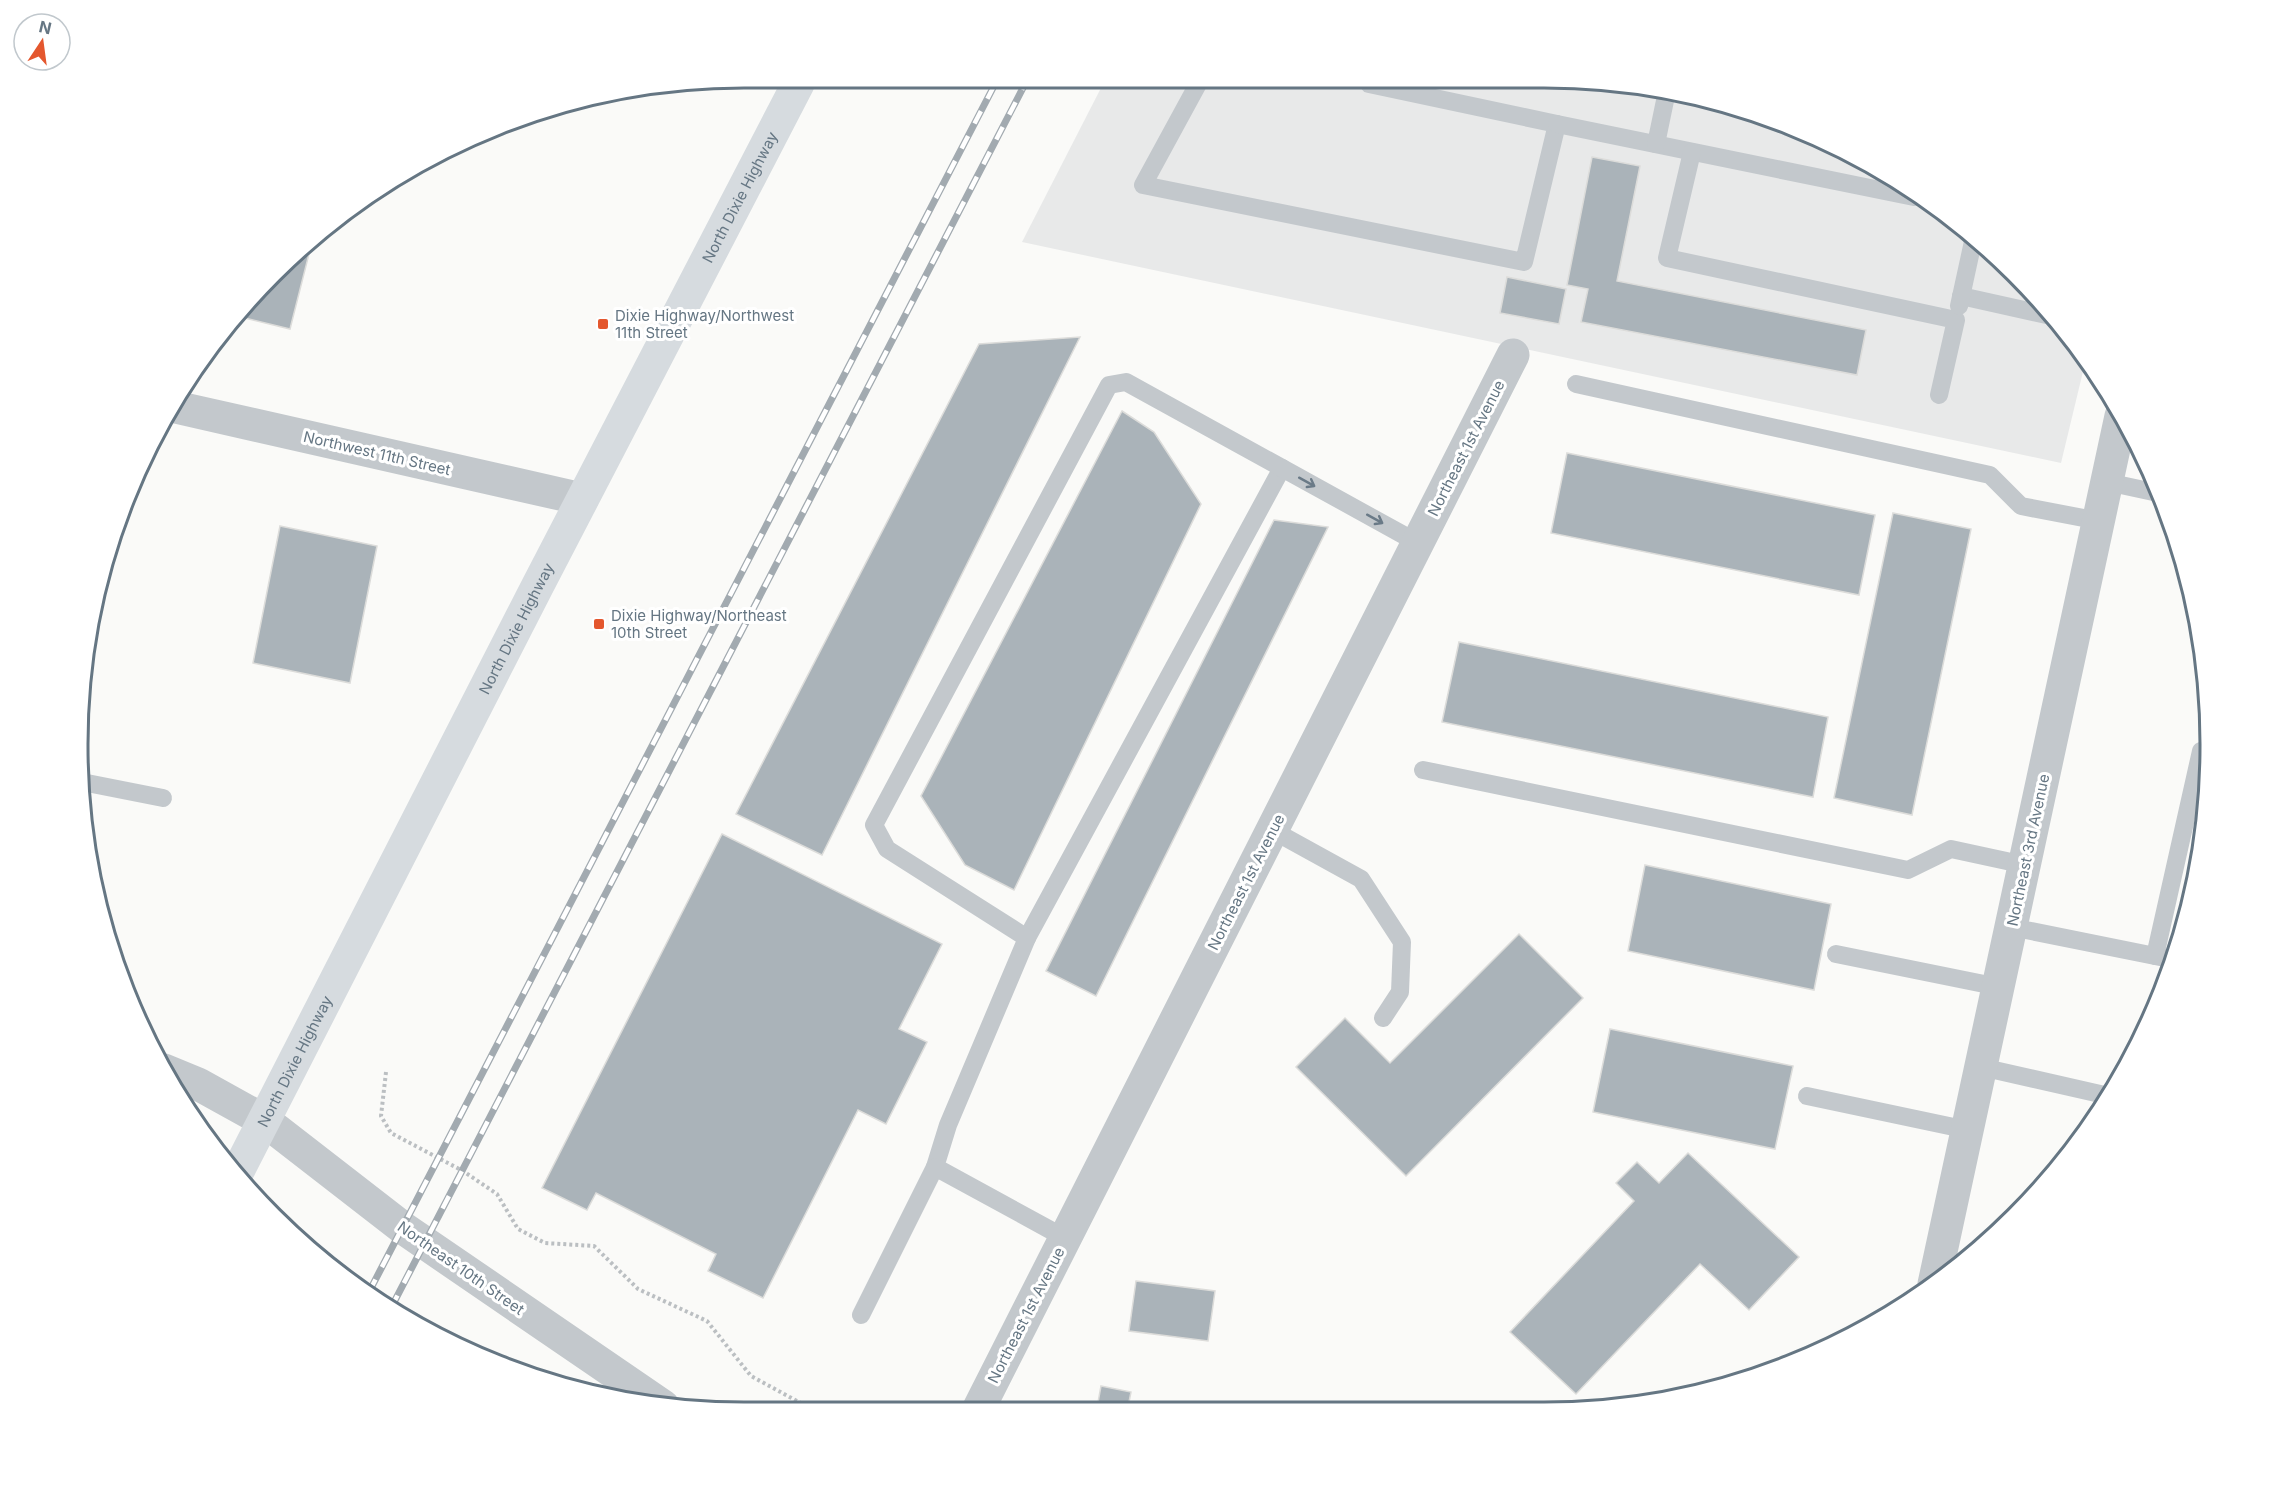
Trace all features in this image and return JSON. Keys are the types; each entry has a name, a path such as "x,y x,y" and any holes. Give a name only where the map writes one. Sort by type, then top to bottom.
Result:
{"main road":[{"name":"North Dixie Highway","path":"241,1166 582,499 796,88"}],"street":[{"name":"Northeast 1st Avenue","path":"982,1402 1513,355"},
{"name":"Northwest 11th Street","path":"181,408 582,499"},
{"name":"Northeast 3rd Avenue","path":"1937,1271 2119,428"},
{"name":"Northeast 10th Street","path":"178,1076 198,1084 265,1121 402,1228 645,1394"}],"lane":[{"path":"1196,88 1143,185 1524,262 1557,124"},
{"path":"1388,88 1902,195"},
{"path":"1656,144 1665,100"},
{"path":"1692,152 1667,258 1956,320"},
{"path":"1939,394 1972,247"},
{"path":"1961,296 2039,313"},
{"path":"1027,938 888,849 874,825 1109,385 1126,382 1418,543"},
{"path":"1576,384 1990,475 2021,506 2099,521"},
{"path":"861,1315 935,1167 948,1125 1027,938 1282,468"},
{"path":"2107,482 2150,491"},
{"path":"2155,956 2200,757"},
{"path":"1423,770 1908,870 1951,849 2025,865"},
{"path":"90,784 163,798"},
{"path":"1272,830 1361,879 1402,942 1400,992 1383,1018"},
{"path":"2011,927 2165,958"},
{"path":"1836,954 1999,987"},
{"path":"1981,1067 2100,1094"},
{"path":"1807,1096 1968,1130"},
{"path":"935,1167 1065,1238"}],"path":[{"path":"386,1071 381,1116 391,1133 462,1171 497,1194 518,1229 545,1243 594,1246 638,1289 706,1320 751,1376 799,1402"}],"shaded area":[{"path":"1101,88 1544,88 1630,94 1672,101 1755,123 1795,138 1872,176 1944,224 1977,251 2038,312 2083,371 2061,463 1022,242"}],"building":[{"path":"1592,157 1640,166 1617,281 1866,330 1857,375 1581,322 1588,289 1567,285"},
{"path":"309,254 290,329 246,318"},
{"path":"1507,277 1566,289 1559,324 1500,313"},
{"path":"1080,337 822,855 736,814 979,344"},
{"path":"1122,411 1154,432 1201,504 1014,890 965,865 921,796"},
{"path":"1567,453 1875,515 1859,595 1551,533"},
{"path":"1893,513 1971,529 1912,815 1834,798"},
{"path":"1274,520 1328,527 1096,996 1046,971"},
{"path":"280,526 377,546 350,683 253,663"},
{"path":"1459,642 1828,717 1813,797 1442,722"},
{"path":"722,834 942,944 899,1029 927,1042 886,1124 858,1110 763,1298 708,1271 716,1254 596,1193 587,1210 542,1188"},
{"path":"1645,865 1831,904 1814,990 1628,951"},
{"path":"1519,934 1583,998 1406,1176 1296,1067 1345,1018 1390,1063"},
{"path":"1610,1029 1793,1066 1775,1149 1593,1112"},
{"path":"1688,1153 1799,1257 1749,1310 1700,1264 1576,1394 1510,1332 1634,1201 1616,1183 1637,1162 1659,1183"},
{"path":"1136,1281 1215,1291 1208,1341 1129,1331"},
{"path":"1101,1386 1131,1392 1129,1402 1098,1402"}],"railway":[{"path":"372,1286 993,88"},
{"path":"395,1300 1023,88"}],"place":[{"name":"Dixie Highway/Northwest 11th Street","path":"603,324"},
{"name":"Dixie Highway/Northeast 10th Street","path":"599,624"}]}
